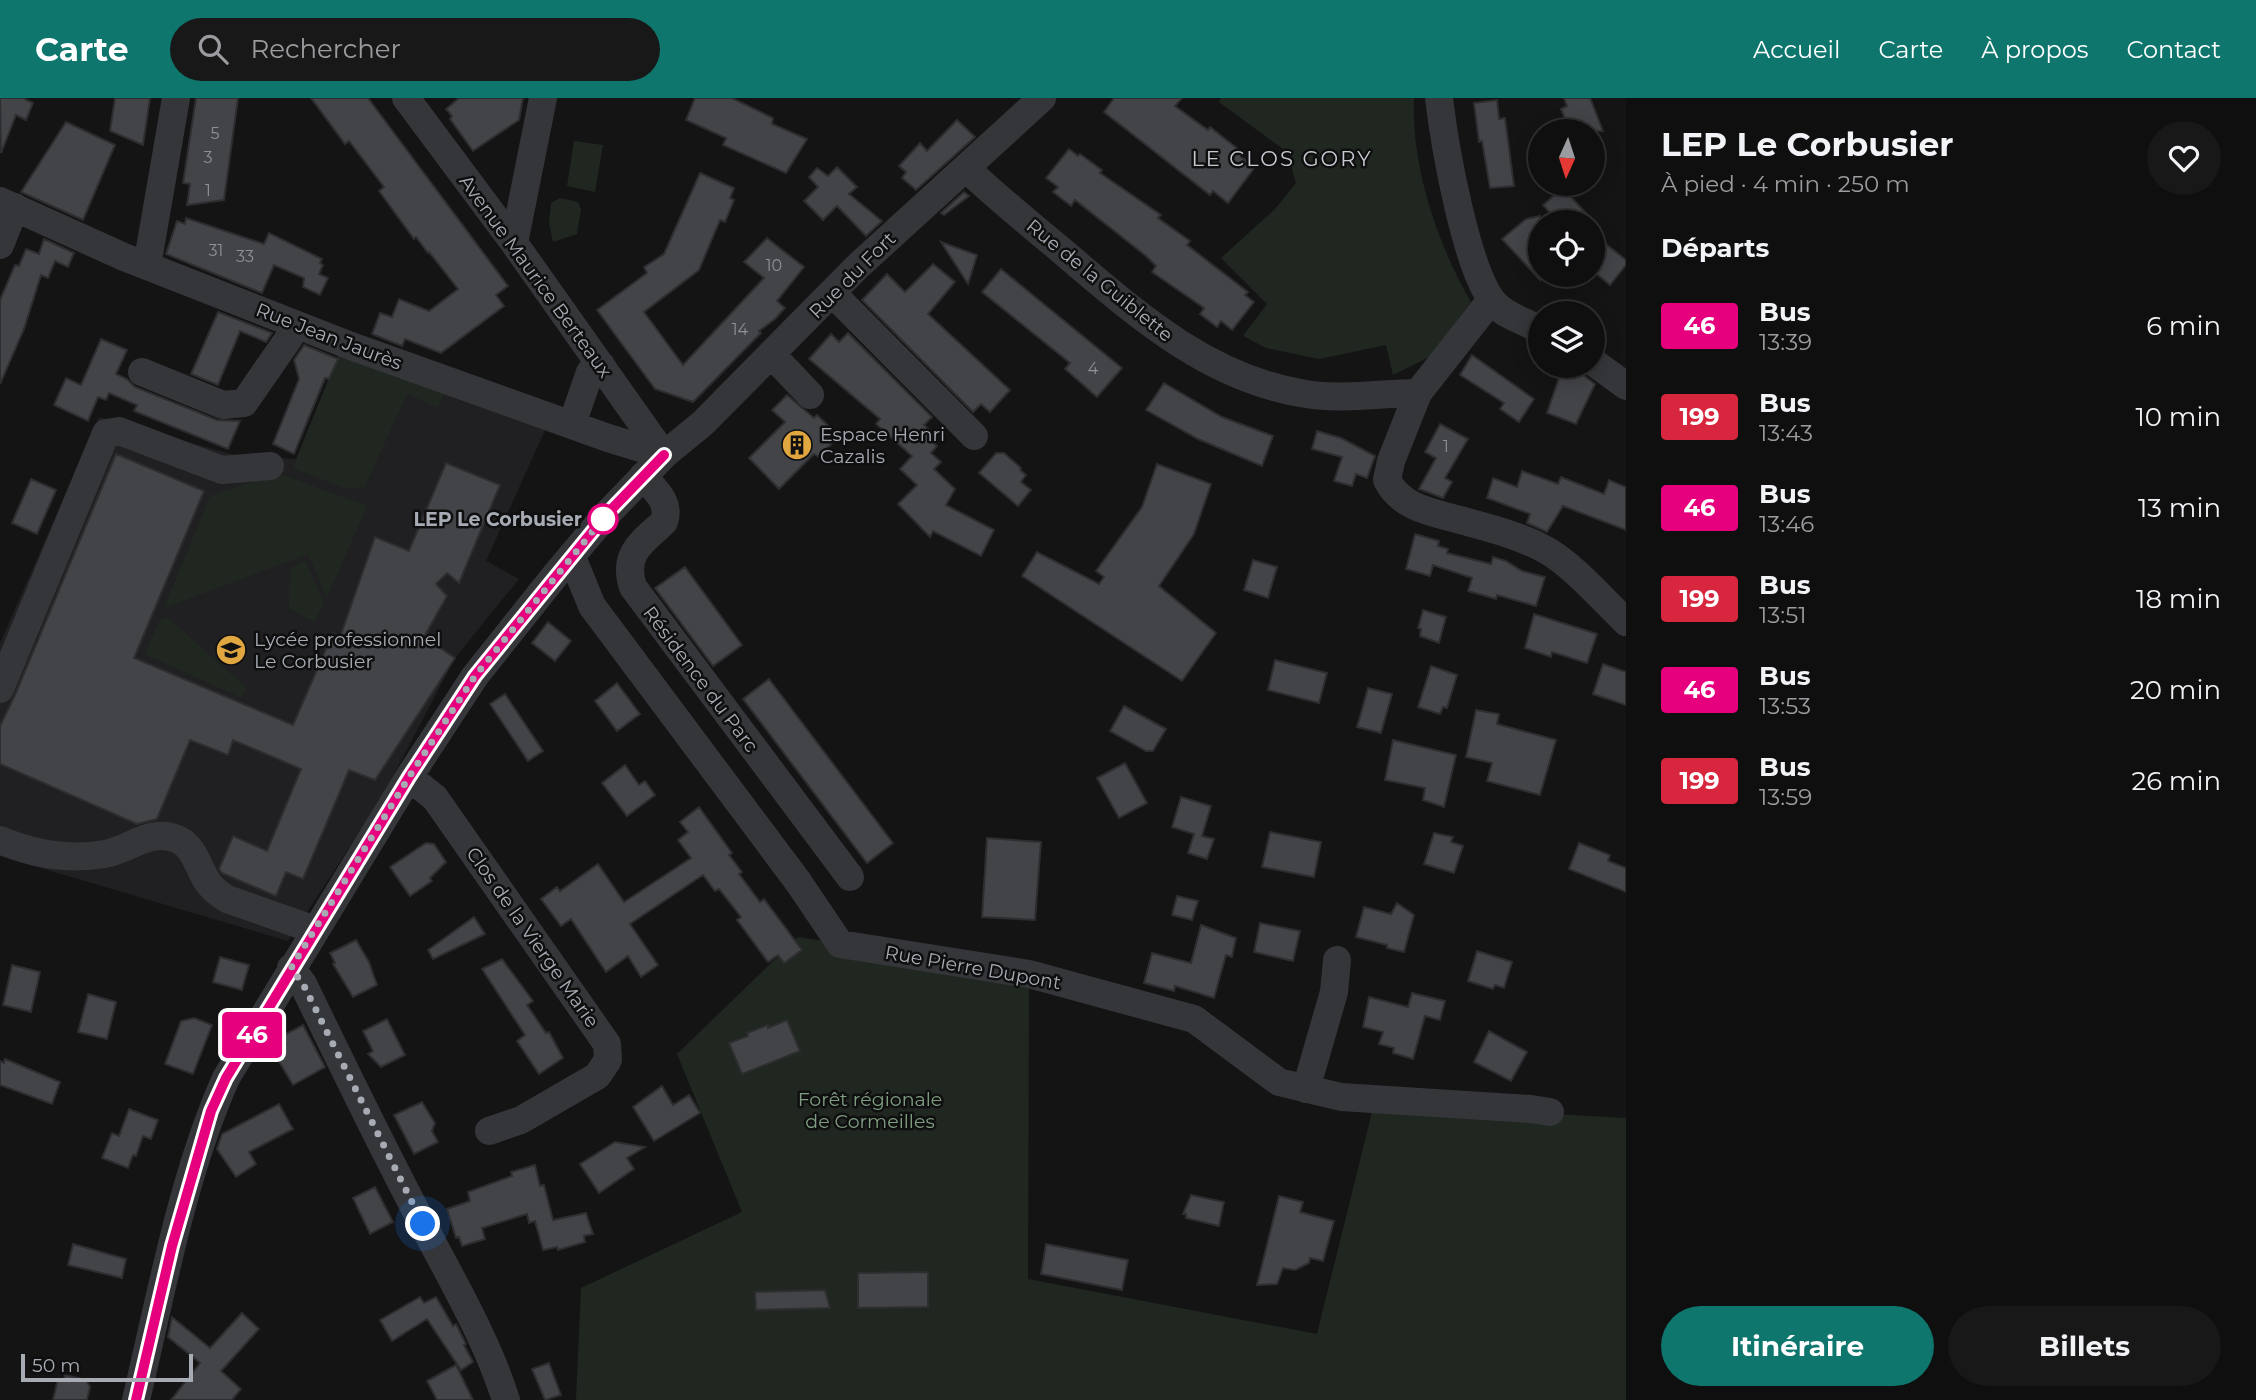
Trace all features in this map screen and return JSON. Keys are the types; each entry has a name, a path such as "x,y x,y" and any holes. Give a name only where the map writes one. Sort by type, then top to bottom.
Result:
{"street":[{"path":"147,266 176,98"},
{"name":"Avenue Maurice Berteaux","path":"406,98 514,243 664,455"},
{"path":"514,243 543,98"},
{"name":"Rue du Fort","path":"136,1400 172,1246 211,1111 226,1078 409,777 475,676 606,515 643,476 703,423 857,267 1042,98"},
{"path":"1439,98 1452,175 1478,274 1491,300 1499,309 1528,324"},
{"name":"Rue de la Guiblette","path":"966,167 1120,301 1164,335 1209,361 1240,376 1307,394 1355,396 1418,393"},
{"path":"0,245 8,204"},
{"name":"Rue Jean Jaurès","path":"8,204 73,236 294,324 664,455"},
{"path":"832,293 974,436"},
{"path":"1491,300 1418,393 1388,469 1387,480 1395,492 1415,507 1520,537 1549,552 1626,622"},
{"path":"142,372 223,405 244,403 289,338 294,324"},
{"path":"772,355 810,395"},
{"path":"572,424 590,372 601,365"},
{"path":"1605,371 1626,386"},
{"path":"0,689 106,433 119,431 222,470 270,467"},
{"name":"Résidence du Parc","path":"643,476 664,500 666,516 664,522 634,551 628,567 633,587 850,877"},
{"name":"Rue Pierre Dupont","path":"572,557 592,606 799,883 840,944 1029,974 1194,1019 1279,1082 1306,1089 1341,1097 1550,1112"},
{"name":"Clos de la Vierge Marie","path":"409,777 435,798 607,1044 608,1060 597,1076 521,1120 489,1131"},
{"path":"0,840 50,855 80,857 107,853 150,836 166,835 180,840 191,850 207,882 217,893 315,930"},
{"path":"1306,1089 1334,992 1337,960"},
{"path":"291,968 303,984 400,1181 468,1311 497,1372 506,1400"}],"shaded area":[{"name":"Lycée professionnel Le Corbusier","path":"340,351 546,428 486,561 519,579 455,658 380,801 288,941 0,856 0,643 99,417 235,455 296,459"}],"green space":[{"path":"1221,98 1414,98 1417,150 1429,203 1447,255 1471,302 1431,356 1393,375 1386,345 1319,359 1266,348 1243,336 1267,304 1221,258 1275,209 1296,183 1287,152 1219,102"},
{"path":"574,141 603,145 595,192 567,186"},
{"path":"560,198 578,202 581,209 577,234 553,242 549,223 551,203"},
{"path":"340,351 445,390 438,408 407,394 365,487 347,489 293,468"},
{"path":"278,473 367,506 327,598 308,554 164,608 210,496"},
{"path":"305,560 324,602 314,622 289,608 290,569"},
{"path":"167,617 247,688 241,698 145,654 160,620"},
{"name":"Forêt régionale de Cormeilles","path":"798,937 1029,974 1028,1279 1317,1334 1374,1104 1626,1118 1626,1400 576,1400 581,1288 742,1212 677,1054"}],"building":[{"path":"0,98 23,98 33,103 26,120 16,115 1,153"},
{"path":"115,98 150,98 143,145 110,131"},
{"path":"196,98 238,98 224,200 187,205 190,184 183,183"},
{"path":"311,98 368,98 508,286 496,295 504,306 441,353 405,339 402,346 372,334 380,313 392,317 399,299 429,311 458,289 416,237 414,239 379,191 384,187 349,141 345,144"},
{"path":"459,98 523,98 519,120 473,151 446,109"},
{"path":"695,98 732,98 773,118 772,124 807,139 786,173 723,145 726,138 686,120"},
{"path":"1114,98 1182,98 1175,106 1208,130 1210,127 1243,153 1241,157 1255,167 1228,203 1213,191 1210,195 1104,112"},
{"path":"1564,98 1590,98 1598,119 1565,119 1561,109 1567,106"},
{"path":"1497,100 1499,119 1505,118 1514,186 1490,188 1482,141 1479,142 1474,103"},
{"path":"957,120 975,137 916,190 902,178 906,172 899,166 920,143 927,151"},
{"path":"66,122 115,145 83,220 21,192"},
{"path":"1069,149 1078,156 1080,154 1102,170 1100,173 1161,215 1158,218 1190,241 1187,245 1248,292 1245,295 1254,302 1232,330 1221,321 1217,327 1200,314 1204,308 1152,272 1156,266 1146,256 1075,200 1071,206 1053,192 1058,187 1046,178"},
{"path":"837,167 857,187 849,194 882,221 866,236 837,206 823,220 804,201 818,187 809,177 817,168 828,176"},
{"path":"700,173 734,188 730,198 734,200 730,210 725,222 720,220 699,270 644,312 683,365 764,278 744,262 767,238 804,267 777,301 785,308 759,331 761,333 693,402 655,389 597,310 647,273 644,267 664,254"},
{"path":"964,192 969,196 944,215 941,213"},
{"path":"1554,196 1570,196 1583,210 1547,210 1543,205"},
{"path":"186,218 264,244 269,233 322,259 320,263 323,265 319,274 328,278 320,295 303,287 304,278 274,265 262,293 166,254 177,221 185,224"},
{"path":"1528,219 1528,267 1502,239"},
{"path":"44,239 74,253 68,267 55,261 48,278 41,275 24,329 0,384 0,300 15,265 19,266 26,249 39,254"},
{"path":"941,242 977,255 968,284"},
{"path":"1605,243 1626,260 1626,265 1610,285 1605,281"},
{"path":"933,264 955,282 928,314 1010,390 990,412 981,404 973,412 862,300 887,274 905,292"},
{"path":"1001,269 1122,368 1097,397 1065,369 1070,363 982,292"},
{"path":"218,312 272,333 266,342 240,331 218,385 191,374"},
{"path":"848,333 932,417 924,425 933,433 929,438 937,446 931,453 941,462 934,469 955,489 946,505 994,530 981,556 933,531 930,537 898,504 917,485 900,469 912,456 876,424 880,419 809,359 831,334 839,342"},
{"path":"101,339 127,350 116,374 135,387 217,420 240,421 228,449 134,411 137,405 109,393 106,400 98,397 88,421 54,405 66,378 81,385"},
{"path":"304,345 338,359 329,379 325,378 294,454 273,444 299,379 294,360"},
{"path":"1472,355 1534,399 1519,422 1500,409 1504,403 1460,375"},
{"path":"1559,378 1587,378 1595,384 1576,424 1547,413"},
{"path":"1164,383 1222,417 1273,436 1262,466 1198,439 1146,410"},
{"name":"Espace Henri Cazalis","path":"787,395 814,418 817,415 839,436 819,457 814,454 779,489 749,458 785,422 772,410"},
{"path":"1440,424 1468,439 1445,478 1452,482 1443,498 1419,489 1436,458 1425,452"},
{"path":"1317,431 1341,438 1375,456 1367,478 1356,474 1352,486 1334,481 1342,457 1312,449"},
{"path":"996,453 1004,453 1026,475 1021,482 1031,490 1018,506 979,473"},
{"path":"116,454 204,491 134,658 293,725 333,633 340,637 375,537 409,551 446,463 500,485 459,583 447,573 436,584 447,596 424,637 455,658 375,780 349,770 303,879 286,872 276,896 222,873 219,869 233,836 267,851 301,769 233,740 228,755 190,740 157,819 137,824 0,764 0,726"},
{"path":"1157,464 1211,484 1194,534 1159,586 1216,633 1182,681 1022,576 1037,552 1099,584 1104,577 1096,571 1142,507"},
{"path":"1522,471 1558,484 1561,477 1604,494 1609,480 1626,487 1626,530 1563,506 1547,532 1527,523 1530,514 1487,498 1493,478 1517,487"},
{"path":"31,479 56,490 37,534 12,523"},
{"path":"1415,534 1439,541 1438,546 1448,549 1447,553 1491,564 1493,557 1522,571 1545,577 1536,606 1497,595 1496,599 1468,591 1472,578 1433,565 1430,576 1406,569"},
{"path":"1253,560 1277,567 1268,598 1244,590"},
{"path":"685,567 742,645 713,666 655,588"},
{"path":"1423,610 1446,617 1439,643 1420,636 1421,629 1418,628"},
{"path":"1534,614 1597,634 1587,663 1552,652 1551,657 1525,648"},
{"path":"548,622 571,641 555,661 532,643"},
{"path":"1275,660 1327,673 1319,703 1268,690"},
{"path":"1603,664 1626,672 1626,705 1593,694"},
{"path":"1431,666 1457,675 1447,708 1443,707 1440,714 1418,707"},
{"path":"769,679 893,843 867,863 743,699"},
{"path":"617,683 640,714 617,731 595,701"},
{"path":"1368,688 1392,694 1381,733 1357,727"},
{"path":"505,694 543,751 528,761 490,704"},
{"path":"1124,706 1166,729 1153,751 1146,751 1110,731"},
{"path":"1476,710 1499,714 1497,724 1556,740 1540,795 1487,781 1492,763 1466,757"},
{"path":"1393,740 1456,755 1444,807 1423,800 1425,788 1385,780"},
{"path":"1125,763 1147,803 1119,818 1097,778"},
{"path":"625,765 639,785 645,781 655,795 627,816 602,783"},
{"path":"1181,797 1211,806 1202,836 1214,839 1207,859 1188,853 1194,834 1172,827"},
{"path":"699,807 732,853 729,855 742,872 739,874 760,902 764,899 802,950 784,963 778,955 768,962 737,920 741,917 719,889 715,891 703,875 630,924 658,965 641,977 628,956 606,972 571,919 561,926 541,899 557,887 560,891 598,864 624,902 691,858 678,840 688,832 680,822"},
{"path":"1270,832 1321,842 1314,877 1262,867"},
{"path":"1434,833 1453,837 1451,842 1463,846 1454,873 1424,864"},
{"path":"987,838 1041,842 1035,920 982,917"},
{"path":"426,843 434,844 446,862 430,878 432,881 410,896 390,867"},
{"path":"1579,843 1610,855 1608,861 1626,868 1626,892 1569,869"},
{"path":"1177,896 1198,901 1192,920 1172,915"},
{"path":"1397,903 1414,915 1404,952 1356,937 1364,907 1391,914"},
{"path":"474,917 485,934 433,959 428,950"},
{"path":"1260,923 1300,931 1293,961 1254,952"},
{"path":"1201,925 1236,938 1232,957 1226,955 1214,998 1175,986 1174,991 1144,983 1152,953 1191,963"},
{"path":"356,940 369,962 377,985 353,997 333,964 335,963 330,953"},
{"path":"1477,951 1512,962 1504,988 1495,985 1493,989 1468,981"},
{"path":"220,957 249,965 242,990 213,982"},
{"path":"502,959 533,1001 527,1005 546,1033 549,1032 563,1058 539,1074 517,1041 525,1035 482,969"},
{"path":"12,965 40,972 31,1012 3,1005"},
{"path":"1412,993 1445,1001 1440,1020 1425,1016 1413,1059 1393,1053 1394,1048 1379,1044 1383,1032 1363,1027 1369,997 1408,1007"},
{"path":"88,994 116,1002 107,1039 78,1032"},
{"path":"194,1018 212,1025 193,1074 165,1064 181,1021"},
{"path":"387,1019 405,1055 381,1067 368,1054 373,1051 363,1031"},
{"path":"787,1020 800,1051 742,1074 729,1043 748,1036 747,1033"},
{"path":"303,1025 325,1067 293,1085 274,1053 286,1045 282,1036"},
{"path":"1489,1031 1527,1052 1511,1081 1474,1062"},
{"path":"5,1059 60,1082 52,1104 0,1085 0,1061 4,1063"},
{"path":"662,1086 673,1105 689,1095 700,1113 654,1141 633,1107"},
{"path":"422,1102 435,1123 432,1131 438,1142 414,1154 394,1115"},
{"path":"279,1104 293,1129 249,1152 256,1164 236,1177 217,1149 222,1134"},
{"path":"129,1109 158,1120 151,1139 143,1136 136,1156 133,1155 128,1168 102,1158 112,1133 119,1136"},
{"path":"615,1142 645,1147 627,1158 634,1169 599,1193 580,1164"},
{"path":"535,1165 540,1186 544,1185 553,1220 586,1213 593,1234 584,1236 585,1242 558,1250 557,1247 543,1250 535,1221 529,1223 527,1214 482,1228 485,1239 462,1246 459,1237 456,1238 447,1209 470,1201 468,1192 512,1176 511,1172"},
{"path":"375,1187 393,1222 370,1234 353,1198"},
{"path":"1191,1195 1224,1202 1219,1226 1186,1218 1186,1214 1183,1214"},
{"path":"1279,1196 1303,1202 1300,1212 1334,1221 1323,1261 1310,1258 1309,1263 1295,1270 1283,1268 1277,1284 1257,1285"},
{"path":"73,1244 126,1259 122,1278 68,1265"},
{"path":"1046,1244 1128,1260 1122,1290 1041,1274"},
{"path":"928,1272 928,1307 858,1308 858,1273"},
{"path":"825,1290 830,1308 756,1310 755,1292"},
{"path":"420,1297 424,1303 436,1297 453,1326 456,1324 473,1362 461,1370 427,1319 392,1341 380,1320"},
{"path":"242,1313 259,1329 221,1371 241,1389 232,1400 171,1400 200,1363 168,1337 172,1317 210,1348"},
{"path":"549,1363 561,1395 545,1400 532,1369"},
{"path":"456,1365 473,1400 437,1400 427,1381"},
{"path":"65,1375 86,1380 90,1387 87,1400 53,1400 58,1379 64,1380"}],"bus line":[{"name":"46","path":"136,1400 172,1246 211,1111 226,1078 409,777 475,676 606,515 664,455"}],"place":[{"name":"Espace Henri Cazalis","path":"797,445"},
{"name":"LEP Le Corbusier","path":"603,519"},
{"name":"Lycée professionnel Le Corbusier","path":"231,650"}],"district":[{"name":"LE CLOS GORY","path":"1282,159"}],"route":[{"path":"423,1224 303,984 291,968 475,676 606,515 603,519"}]}
